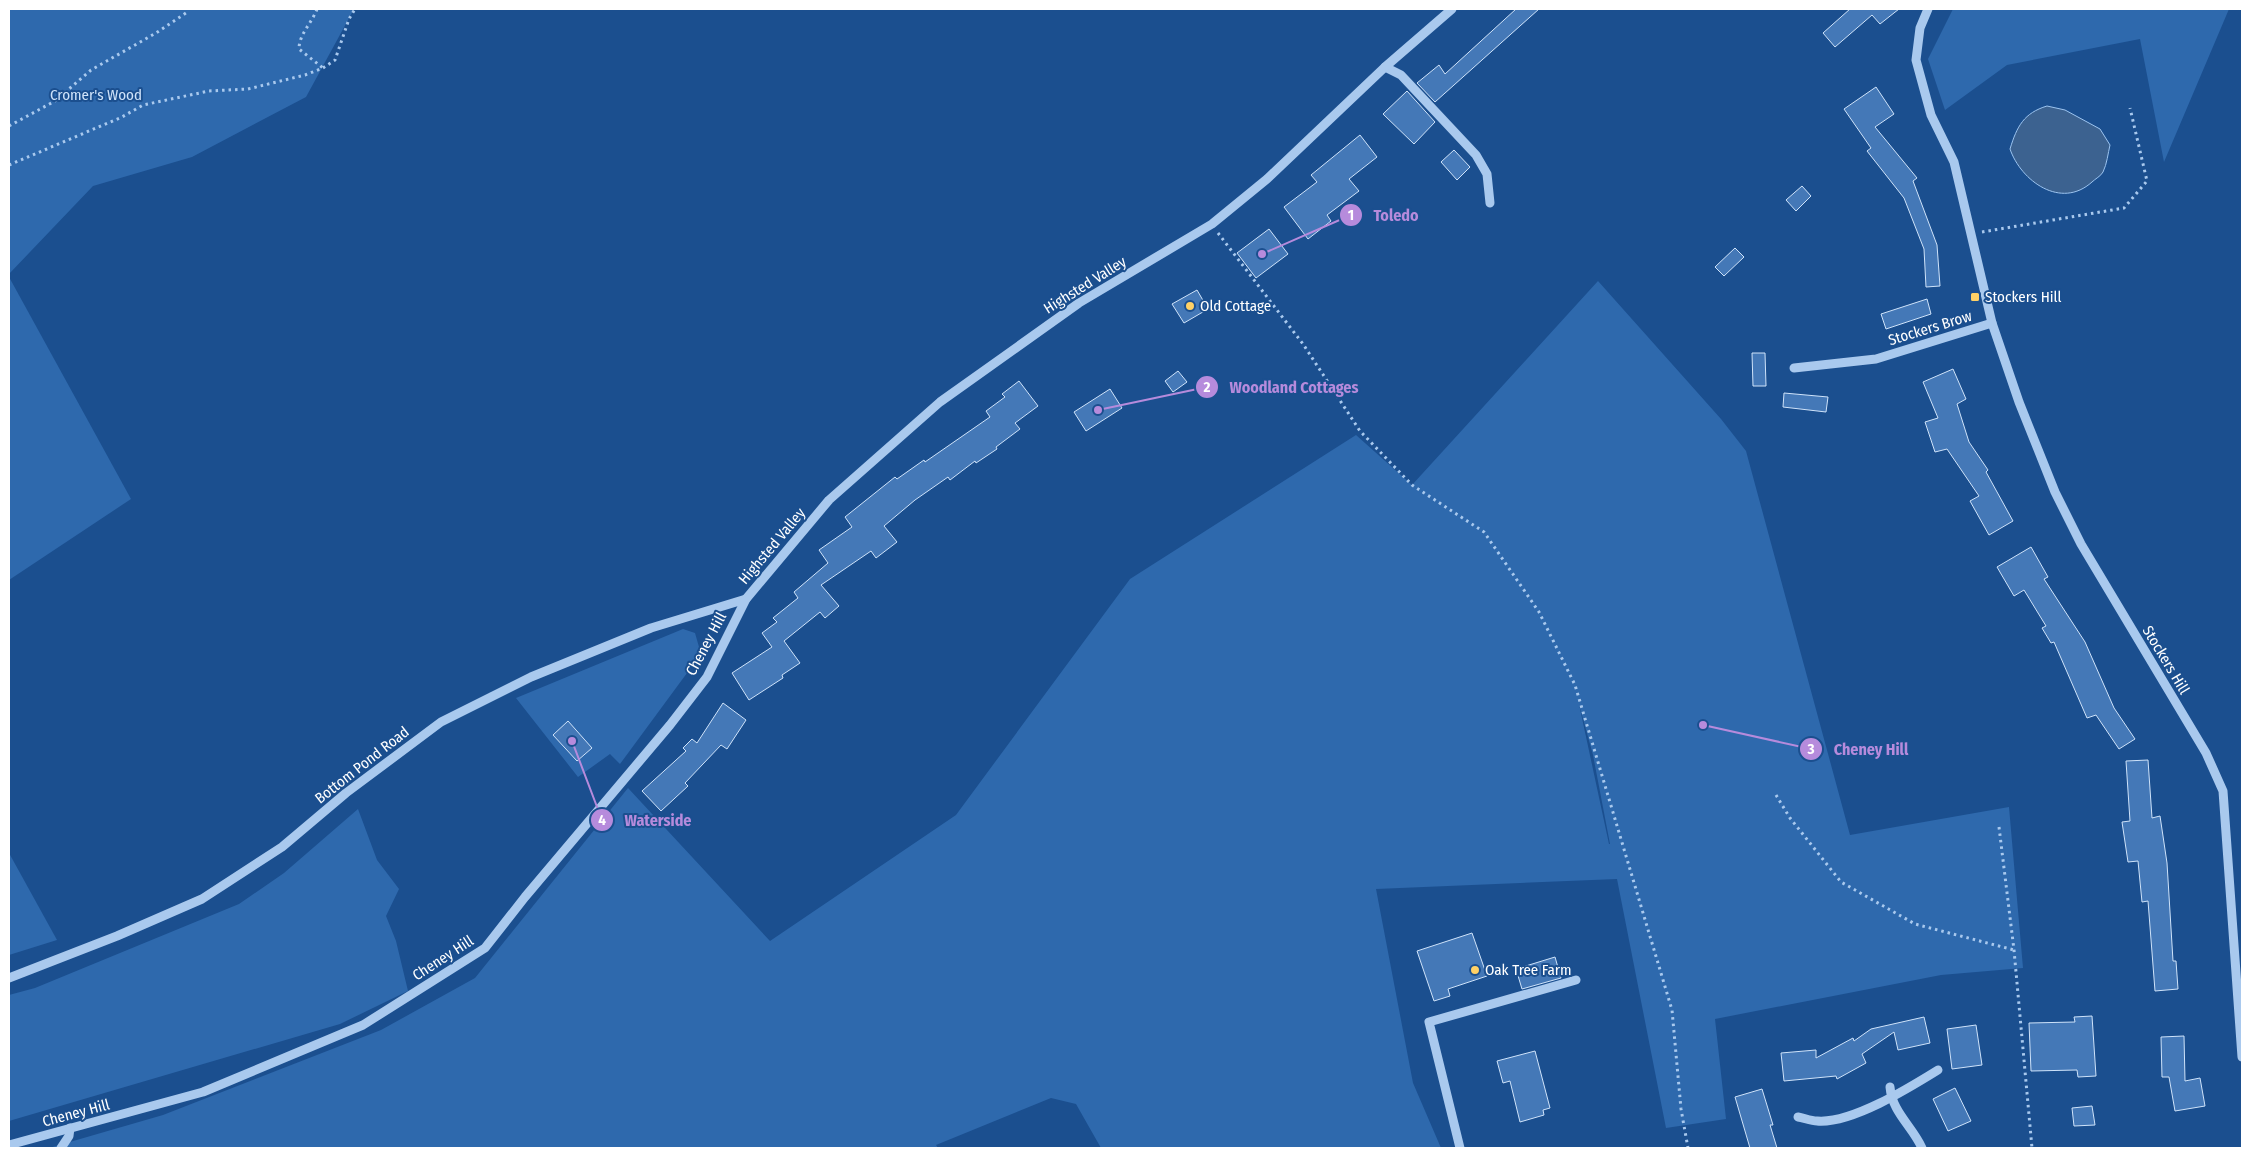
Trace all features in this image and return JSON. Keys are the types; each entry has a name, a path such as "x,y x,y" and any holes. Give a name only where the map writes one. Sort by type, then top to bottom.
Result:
{"street":[{"name":"Highsted Valley","path":"746,599 829,500 940,402 1079,303 1212,224 1266,180 1386,67 1452,9"},
{"name":"Stockers Hill","path":"1928,9 1920,28 1916,60 1931,115 1954,162 1992,323 2019,402 2055,492 2081,544 2206,754 2223,791 2242,1057"},
{"path":"1386,67 1401,75 1476,155 1487,174 1490,202"},
{"name":"Stockers Brow","path":"1794,368 1876,359 1992,323"},
{"name":"Bottom Pond Road","path":"9,978 117,936 202,899 282,847 346,793 442,722 531,676 651,628 746,599"},
{"name":"Cheney Hill","path":"9,1145 203,1092 363,1025 485,948 686,704 706,677 746,599"},
{"path":"1460,1148 1430,1022 1576,980"},
{"path":"1798,1117 1818,1121 1835,1119 1891,1099 1938,1070"},
{"path":"1890,1087 1891,1099 1922,1148"},
{"path":"61,1148 69,1136 70,1128"}],"path":[{"path":"9,126 54,101 91,70 156,33 186,13 187,9"},
{"path":"317,9 311,23 299,40 299,49 323,68"},
{"path":"9,165 122,117 144,105 209,91 248,89 305,75 323,68 334,60 341,45 343,32 355,9"},
{"path":"1971,234 2124,208 2147,181 2130,108"},
{"path":"1212,224 1303,344 1360,431 1412,485 1484,532 1539,612 1575,685 1672,1010 1688,1148"},
{"path":"1776,796 1790,818 1841,882 1915,924 2014,950"},
{"path":"1999,827 2014,950 2032,1148"}],"green space":[{"name":"Cromer's Wood","path":"9,9 354,9 306,97 192,157 93,186 9,274"},
{"path":"1953,9 2229,9 2164,162 2140,39 2007,65 1945,110 1928,59"},
{"path":"9,277 131,499 9,580"},
{"path":"1598,281 1721,419 1746,451 1850,835 2009,807 2023,968 1941,975 1715,1019 1726,1119 1666,1128 1617,879 1376,889 1413,1083 1441,1148 1101,1148 1076,1104 1051,1098 936,1145 938,1148 49,1148 163,1115 381,1030 475,978 628,788 770,941 956,815 1130,579 1356,435 1412,485","holes":["1579,704 1593,755 1610,844"]},
{"path":"683,629 695,633 701,654 620,764 610,754 578,777 516,698","holes":["553,735 592,748 577,761"]},
{"path":"358,809 377,860 399,889 386,916 396,941 408,991 340,1024 9,1121 9,995 35,988 239,904 284,873"},
{"path":"9,853 57,940 9,955"}],"shaded area":[{"path":"2047,106 2065,110 2100,129 2110,145 2106,166 2102,173 2080,190 2068,193 2055,192 2044,188 2023,172 2015,161 2010,149 2022,121 2032,112"}],"building":[{"path":"1516,9 1539,9 1435,102 1417,83 1439,65 1445,74"},
{"path":"1850,9 1899,9 1880,24 1872,15 1835,47 1823,33"},
{"path":"1876,87 1894,114 1875,127 1917,178 1913,181 1937,245 1940,286 1926,287 1924,249 1904,198 1867,151 1871,148 1844,109"},
{"path":"1407,91 1435,122 1414,144 1383,114"},
{"path":"1360,135 1377,157 1349,179 1359,191 1327,215 1331,221 1308,239 1284,207 1317,182 1311,175"},
{"path":"1454,150 1470,167 1457,180 1441,162"},
{"path":"1802,186 1811,196 1796,211 1786,200"},
{"path":"1269,229 1288,254 1256,278 1237,253"},
{"path":"1735,248 1744,257 1724,276 1715,267"},
{"name":"Old Cottage","path":"1197,290 1208,309 1184,323 1172,304"},
{"path":"1927,299 1931,314 1886,329 1881,314"},
{"path":"1752,353 1765,353 1766,386 1753,386"},
{"path":"1953,369 1966,399 1957,404 1969,442 1988,470 1986,472 2013,521 1989,535 1970,501 1979,496 1947,449 1935,452 1925,422 1938,418 1923,382"},
{"path":"1178,371 1187,382 1173,392 1165,381"},
{"path":"1019,381 1038,406 1015,423 1020,429 996,447 997,449 976,463 975,461 950,480 948,477 915,500 884,526 897,542 876,558 871,551 821,585 839,606 825,618 820,612 784,641 800,663 782,675 783,678 749,700 732,673 772,647 762,633 777,622 773,618 798,598 794,592 828,563 819,550 852,527 845,517 895,477 897,479 924,460 925,462 990,417 986,411 1005,397 1002,394"},
{"path":"1110,389 1122,408 1086,431 1074,412"},
{"path":"1784,393 1828,397 1826,412 1783,407"},
{"path":"2031,547 2048,577 2044,579 2085,642 2114,708 2135,739 2119,749 2096,715 2087,718 2054,642 2051,643 2042,628 2046,626 2024,590 2014,596 1997,567"},
{"path":"723,703 746,720 727,749 721,745 685,783 688,786 661,811 642,791 686,751 683,748 692,739 697,743"},
{"path":"568,721 592,748 577,761 553,735"},
{"path":"2148,760 2152,818 2160,816 2167,863 2173,961 2176,961 2178,989 2155,991 2148,901 2142,902 2138,861 2128,862 2122,822 2130,821 2126,761"},
{"name":"Oak Tree Farm","path":"1472,933 1487,976 1448,989 1450,996 1434,1001 1417,951"},
{"path":"1555,957 1561,978 1522,989 1516,969"},
{"path":"2092,1016 2096,1076 2078,1077 2077,1070 2031,1071 2029,1023 2075,1022 2074,1017"},
{"path":"1924,1017 1930,1043 1898,1050 1894,1032 1862,1054 1866,1063 1837,1079 1836,1076 1784,1081 1781,1053 1816,1050 1816,1058 1853,1038 1854,1041 1871,1029"},
{"path":"1976,1025 1982,1065 1952,1069 1947,1029"},
{"path":"2184,1036 2185,1081 2200,1078 2205,1106 2175,1111 2169,1077 2162,1077 2161,1037"},
{"path":"1535,1051 1550,1108 1543,1110 1544,1115 1520,1122 1510,1081 1503,1083 1497,1061"},
{"path":"1955,1088 1971,1121 1948,1131 1933,1099"},
{"path":"1762,1089 1773,1125 1770,1125 1777,1148 1750,1148 1735,1097"},
{"path":"2092,1106 2095,1125 2074,1126 2072,1108"}],"place":[{"name":"Toledo","path":"1262,254"},
{"name":"Stockers Hill","path":"1975,297"},
{"name":"Old Cottage","path":"1190,306"},
{"name":"Woodland Cottages","path":"1098,410"},
{"name":"Cheney Hill","path":"1703,725"},
{"name":"Waterside","path":"572,741"},
{"name":"Oak Tree Farm","path":"1475,970"}]}
